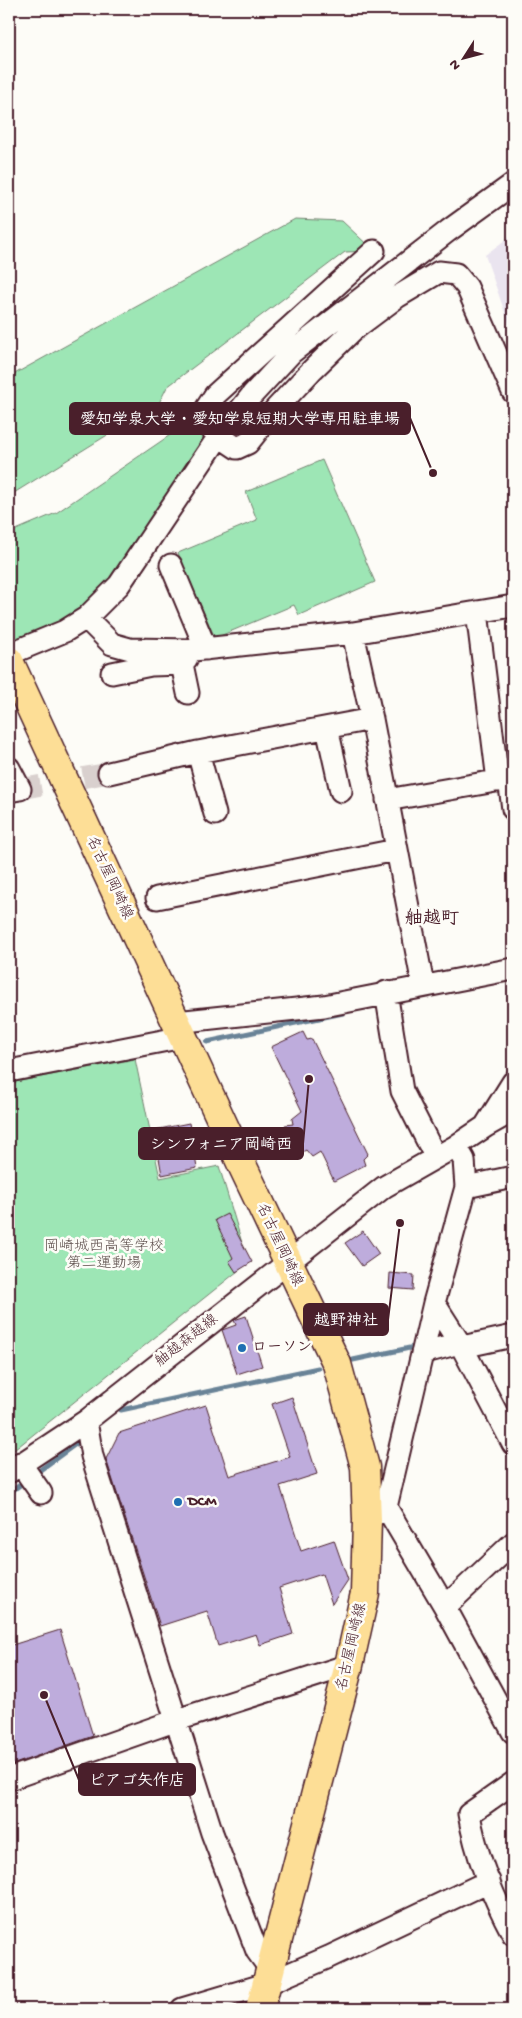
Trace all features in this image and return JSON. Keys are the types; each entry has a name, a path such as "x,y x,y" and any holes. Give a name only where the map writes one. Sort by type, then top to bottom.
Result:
{"main road":[{"name":"名古屋岡崎線","path":"9,662 337,1364 376,1514 365,1593 349,1665 266,1988"}],"street":[{"path":"9,654 65,632 86,618 120,584 219,436 252,395 291,353 448,231 513,184"},
{"path":"374,251 215,395 200,418 219,436 237,448 248,443 311,371 353,330 397,297 438,272 456,274 467,287 513,392"},
{"path":"171,566 194,654 188,693"},
{"path":"112,673 194,654 353,633 513,606"},
{"path":"477,612 513,809"},
{"path":"86,618 112,644 130,648 194,654"},
{"path":"353,633 372,719 423,985"},
{"path":"109,773 198,752 372,719"},
{"path":"327,728 341,791"},
{"path":"198,752 215,814"},
{"path":"9,768 20,789 9,791"},
{"path":"387,800 507,780"},
{"path":"157,898 396,850"},
{"path":"9,1071 180,1029 324,1006 386,992 513,969"},
{"path":"386,992 402,1091 435,1156"},
{"path":"486,1126 513,1082"},
{"name":"舳越森越線","path":"15,1468 86,1420 384,1187 513,1111"},
{"path":"456,1146 464,1160 466,1187 376,1514 445,1606 513,1732"},
{"path":"466,1187 513,1177"},
{"path":"434,1303 458,1341 513,1444"},
{"path":"423,1347 458,1341 513,1336"},
{"path":"86,1420 92,1456 212,1833 257,1950 266,1988"},
{"path":"15,1468 41,1493"},
{"path":"445,1606 513,1543"},
{"path":"9,1779 177,1720 349,1665"},
{"path":"513,1783 469,1814 472,1831 489,1881 513,1934"},
{"path":"182,2009 266,1988 489,1881"}],"shaded area":[{"path":"513,234 513,336 485,255"}],"green space":[{"path":"295,219 342,221 374,251 345,252 167,387 159,403 9,496 9,377"},
{"path":"195,418 211,437 117,582 84,615 9,643 9,533 56,513"},
{"path":"322,460 375,582 299,615 294,605 215,638 178,553 257,520 246,492"},
{"name":"岡崎城西高等学校 第二運動場","path":"135,1059 160,1178 219,1166 248,1263 9,1454 9,1083"}],"building":[{"path":"303,1032 307,1040 312,1039 368,1154 363,1159 365,1165 334,1181 320,1152 312,1157 306,1150 297,1155 285,1125 293,1124 292,1119 302,1111 271,1047"},
{"path":"189,1123 197,1168 162,1175 154,1130"},
{"path":"227,1214 252,1262 236,1272 229,1261 233,1258 215,1220"},
{"path":"363,1231 379,1254 362,1266 345,1243"},
{"path":"390,1273 414,1275 413,1290 389,1288"},
{"name":"ローソン","path":"246,1316 262,1366 237,1374 222,1330 236,1325 234,1320"},
{"name":"DCM","path":"292,1397 317,1474 280,1486 301,1551 334,1540 348,1580 332,1604 322,1574 279,1588 293,1634 260,1645 256,1634 218,1646 207,1611 160,1626 106,1459 119,1433 206,1405 229,1476 290,1457 272,1404"},
{"path":"60,1630 93,1736 9,1766 9,1646"}],"waterway":[{"path":"207,1042 343,1013"},
{"path":"353,1360 419,1346"},
{"path":"121,1410 318,1368"},
{"path":"36,1473 77,1443"},
{"path":"9,1493 20,1485"}],"tunnel":[{"path":"20,789 109,773"}],"place":[{"name":"愛知学泉大学・愛知学泉短期大学専用駐車場","path":"433,473"},
{"name":"シンフォニア岡崎西","path":"309,1079"},
{"name":"越野神社","path":"400,1223"},
{"name":"ローソン","path":"242,1348"},
{"name":"DCM","path":"178,1502"},
{"name":"ピアゴ矢作店","path":"44,1695"}],"district":[{"name":"舳越町","path":"432,919"}]}
